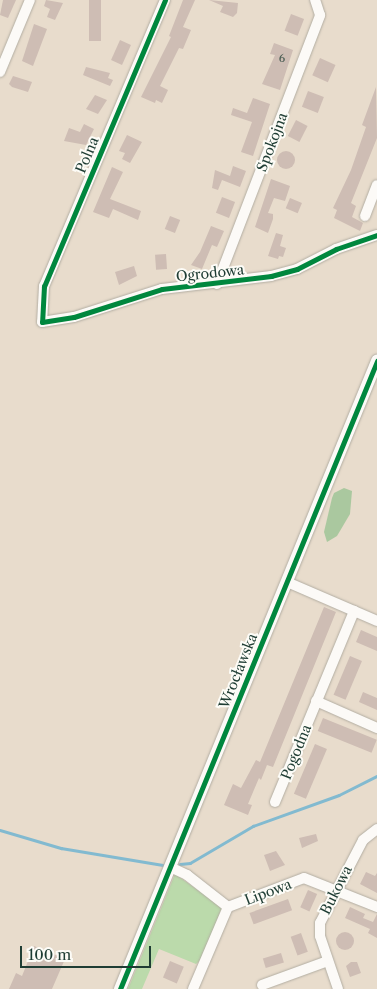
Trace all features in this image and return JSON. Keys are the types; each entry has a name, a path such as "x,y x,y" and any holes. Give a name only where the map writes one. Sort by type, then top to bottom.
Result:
{"street":[{"path":"0,72 30,0"},
{"name":"Polna","path":"42,322 44,286 165,0"},
{"name":"Spokojna","path":"217,284 320,15 315,0"},
{"path":"365,216 377,184"},
{"name":"Ogrodowa","path":"42,322 74,317 162,289 217,284 297,269 336,249 377,235"},
{"name":"Wrocławska","path":"120,989 377,361"},
{"path":"287,582 377,621"},
{"name":"Pogodna","path":"275,802 354,611"},
{"path":"316,701 377,728"},
{"name":"Bukowa","path":"338,989 319,931 336,890 362,840 377,829"},
{"name":"Lipowa","path":"170,867 188,875 228,907"},
{"name":"Lipowa","path":"193,989 228,907 304,878 377,907"},
{"path":"262,985 328,960"}],"green space":[{"path":"344,488 352,491 350,514 337,536 327,542 324,532 332,498 334,493"},
{"path":"175,874 222,907 203,958 196,964 159,949 142,989 128,989"}],"building":[{"path":"3,0 16,0 8,18 0,15"},
{"path":"46,0 63,3 55,20 47,17 50,9 44,6"},
{"path":"89,0 101,0 101,41 89,41"},
{"path":"183,0 195,0 183,27 191,30 183,49 179,48 160,86 168,90 162,103 156,100 155,103 141,97 171,37 169,36"},
{"path":"209,0 238,3 237,13 233,17 220,12 223,6"},
{"path":"291,14 304,19 298,36 285,31"},
{"path":"34,24 47,29 33,66 22,61"},
{"path":"120,40 131,45 122,65 111,60"},
{"path":"274,43 293,50 280,90 262,84 275,55 270,54"},
{"path":"320,58 336,65 328,82 312,75"},
{"path":"86,67 110,73 108,78 113,80 110,86 83,75"},
{"path":"13,76 32,82 28,92 12,87 9,84"},
{"path":"376,87 377,138 351,203 356,206 352,217 363,223 360,231 334,218 337,210 333,208 351,170 366,127 362,125"},
{"path":"308,91 324,97 318,113 302,107"},
{"path":"95,95 107,100 98,114 86,109"},
{"path":"253,98 270,104 253,156 241,152 252,122 231,115 233,108 247,113"},
{"path":"296,120 308,126 299,142 288,136"},
{"path":"84,124 94,129 86,145 64,141 69,128 80,132"},
{"path":"127,135 142,142 130,163 122,159 125,153 119,151"},
{"path":"286,151 292,154 295,160 292,166 286,169 280,166 277,160 280,154"},
{"path":"233,166 246,171 240,187 222,180 218,190 212,188 215,170 230,176"},
{"path":"112,167 123,172 110,199 141,211 138,220 113,209 109,218 93,212"},
{"path":"271,179 290,186 285,201 274,198 268,213 273,214 273,219 268,233 255,227"},
{"path":"222,197 235,202 229,218 216,213"},
{"path":"290,198 302,203 298,213 286,208"},
{"path":"170,216 180,220 175,233 165,229"},
{"path":"211,226 224,231 217,247 212,245 202,269 191,265 200,252"},
{"path":"276,233 283,235 280,246 286,248 283,257 279,256 278,259 268,256"},
{"path":"166,254 167,269 156,270 155,255"},
{"path":"134,266 137,276 119,285 115,272"},
{"path":"324,607 336,612 273,767 267,765 261,780 259,778 248,804 252,805 248,815 224,805 233,784 241,788 256,760 260,762"},
{"path":"361,630 377,637 377,651 356,642"},
{"path":"350,656 362,661 346,700 334,695"},
{"path":"363,692 377,698 377,710 359,702"},
{"path":"323,718 377,740 372,753 318,731"},
{"path":"315,744 327,749 306,799 294,794"},
{"path":"316,834 318,841 302,848 299,838"},
{"path":"276,851 285,865 270,871 264,855"},
{"path":"366,872 375,876 377,873 377,893 360,884"},
{"path":"308,890 317,894 309,911 300,907"},
{"path":"288,899 292,910 254,924 249,913"},
{"path":"350,907 365,914 363,918 373,922 377,914 377,938 368,933 370,929 345,918"},
{"path":"345,932 351,935 354,941 351,947 345,950 339,947 336,941 339,935"},
{"path":"301,933 308,952 298,956 291,937"},
{"path":"34,946 65,959 52,989 9,989 16,973 22,976"},
{"path":"281,953 284,963 266,968 263,959"},
{"path":"170,961 184,967 177,983 163,978"},
{"path":"351,962 357,962 361,973 350,977 346,966"}],"waterway":[{"path":"180,864 190,863 253,826 339,795 377,776"},
{"path":"0,830 61,848 163,865"}],"cycle path":[{"path":"165,0 44,286 42,322 74,317 162,289 271,276 297,269 336,249 377,235"},
{"path":"120,989 377,361"}]}
